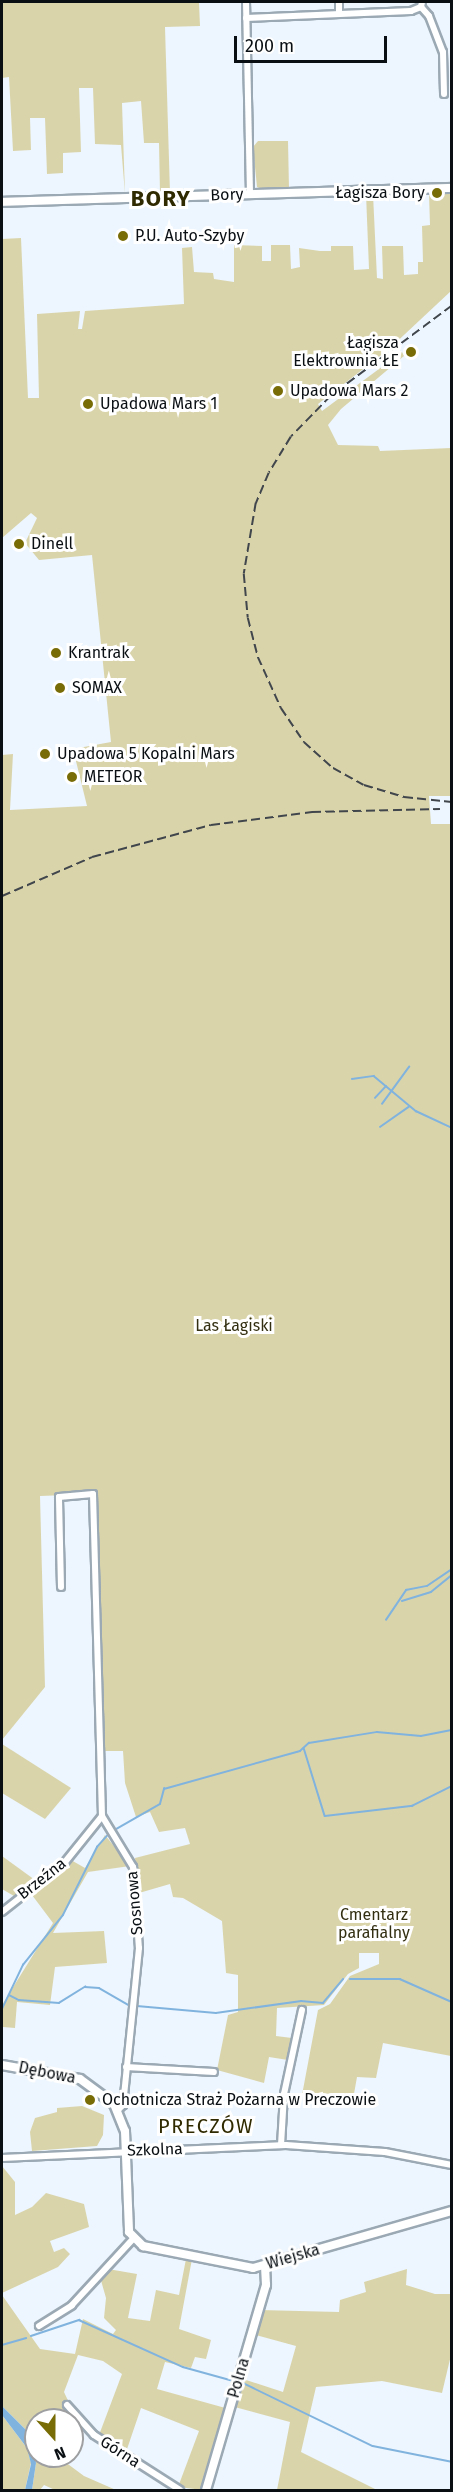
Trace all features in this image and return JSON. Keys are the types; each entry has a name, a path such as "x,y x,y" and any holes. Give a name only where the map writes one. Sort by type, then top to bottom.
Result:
{"street":[{"path":"246,2 250,195"},
{"path":"339,2 339,13"},
{"path":"246,18 411,11 421,4 429,16 443,52 444,94"},
{"name":"Bory","path":"2,202 452,188"},
{"name":"Sosnowa","path":"61,1587 59,1497 93,1494 102,1816 133,1868 137,1909 139,1948 123,2105 118,2110 126,2151 128,2223 133,2239"},
{"name":"Brzeźna","path":"2,1912 65,1862 102,1816"},
{"path":"281,2145 284,2094 302,2010"},
{"name":"Dębowa","path":"2,2065 80,2079 102,2092 118,2110"},
{"path":"126,2067 214,2072"},
{"name":"Szkolna","path":"2,2158 281,2145 385,2152 452,2165"},
{"name":"Wiejska","path":"133,2239 143,2246 248,2268 265,2266 452,2211"},
{"path":"39,2326 72,2306 133,2239"},
{"name":"Polna","path":"206,2490 266,2284 265,2266"},
{"name":"Górna","path":"67,2405 94,2435 180,2490"}],"green space":[{"path":"2,2 199,2 200,26 165,27 170,193 160,193 159,143 144,143 141,101 122,103 125,194 121,145 95,144 93,88 79,88 81,152 63,153 63,173 47,174 45,118 30,118 31,150 13,151 9,77 2,78"},
{"path":"258,141 288,141 289,189 264,190 257,187 253,147"},
{"path":"451,192 451,291 389,349 318,404 322,411 402,352 404,356 341,409 328,425 338,445 378,446 380,451 451,448 451,796 429,796 431,824 452,824 451,2056 383,2043 376,2078 357,2077 352,2105 341,2093 302,2095 318,2010 330,2004 350,1976 379,1964 379,1953 359,1953 359,1968 348,1974 324,2005 277,2008 276,2036 292,2038 288,2060 269,2057 264,2083 217,2070 228,2015 238,2012 238,1975 226,1973 222,1921 183,1898 173,1897 170,1884 139,1893 135,1858 190,1844 185,1828 159,1832 150,1812 136,1817 125,1783 123,1751 102,1751 94,1494 40,1496 45,1687 2,1740 2,755 13,754 10,810 87,806 73,749 111,742 92,555 39,560 25,543 37,518 31,513 2,538 2,239 21,238 28,398 39,398 37,314 80,311 78,329 82,329 85,311 184,304 182,248 192,247 194,272 213,273 214,279 234,282 234,245 262,246 262,261 271,261 271,245 290,245 291,269 300,267 299,248 331,251 331,246 353,246 354,270 369,269 366,194 373,194 377,278 383,279 382,246 403,246 404,275 418,274 418,262 423,262 422,226 430,225 429,194"},
{"path":"2,1744 71,1788 45,1819 2,1793"},
{"path":"105,1835 130,1866 88,1872 53,1933 104,1931 107,1963 55,1967 50,2005 17,2002 15,2028 3,2027 2,2034 2,2005 53,1923 29,1891 71,1860 85,1868"},
{"path":"2,1856 35,1880 14,1896 2,1889"},
{"path":"82,2106 104,2115 103,2135 97,2146 32,2151 30,2132 35,2118 57,2112 57,2108"},
{"path":"2,2166 15,2182 15,2215 32,2207 46,2193 84,2204 89,2227 50,2241 54,2252 64,2248 70,2254 58,2267 2,2293"},
{"path":"186,2259 192,2259 179,2329 211,2340 206,2359 195,2357 191,2368 165,2362 157,2389 229,2409 203,2490 178,2487 199,2431 141,2408 126,2452 99,2435 122,2374 103,2361 78,2355 64,2392 71,2408 24,2408 24,2428 2,2406 2,2295 40,2349 75,2354 83,2319 113,2334 116,2330 104,2318 106,2298 100,2277 108,2269 137,2274 128,2318 150,2321 156,2290 179,2295"},
{"path":"407,2269 406,2285 435,2294 451,2294 451,2355 442,2393 382,2381 316,2387 301,2452 377,2490 277,2490 290,2422 231,2406 240,2378 283,2392 296,2346 252,2334 260,2310 339,2312 340,2300 366,2292 364,2282"},
{"path":"2,2415 24,2444 24,2468 30,2468 25,2490 2,2490"},
{"path":"35,2468 73,2468 84,2476 116,2490 55,2490 44,2485 40,2490 32,2490"}],"water":[{"path":"2,2406 24,2428 24,2444 2,2415"},
{"path":"30,2468 35,2468 32,2490 25,2490"}],"waterway":[{"path":"382,1104 409,1067"},
{"path":"352,1079 374,1076 416,1111 452,1128"},
{"path":"375,1098 386,1086"},
{"path":"380,1127 409,1107"},
{"path":"386,1620 406,1590 427,1586 452,1569"},
{"path":"402,1601 431,1592 452,1575"},
{"path":"113,1831 160,1804 164,1789 300,1751 309,1743 377,1732 421,1736 452,1730"},
{"path":"304,1748 325,1816 412,1806 452,1786"},
{"path":"2,2009 23,1965 63,1915 97,1847 107,1836"},
{"path":"137,2006 216,2013 301,2001 323,2003 343,1979"},
{"path":"350,1979 400,1979 452,2002"},
{"path":"9,1995 19,2000 59,2003 85,1987 99,1988 130,2006"},
{"path":"31,2336 79,2320 183,2367 234,2381"},
{"path":"2,2345 26,2338"},
{"path":"243,2383 373,2446 452,2462"}],"railway":[{"path":"452,306 331,396 291,437 269,473 256,503 244,574 248,618 258,657 281,708 304,742 333,768 364,785 404,797 452,802"},
{"path":"2,896 92,857 211,825 312,812 440,809"}],"place":[{"name":"Łagisza Bory","path":"437,193"},
{"name":"P.U. Auto-Szyby","path":"123,236"},
{"name":"Łagisza Elektrownia ŁE","path":"411,352"},
{"name":"Upadowa Mars 2","path":"278,391"},
{"name":"Upadowa Mars 1","path":"88,404"},
{"name":"Dinell","path":"19,544"},
{"name":"Krantrak","path":"56,653"},
{"name":"SOMAX","path":"60,688"},
{"name":"Upadowa 5 Kopalni Mars","path":"45,754"},
{"name":"METEOR","path":"72,777"},
{"name":"Ochotnicza Straż Pożarna w Preczowie","path":"90,2100"}],"district":[{"name":"BORY","path":"161,199"},
{"name":"PRECZÓW","path":"206,2126"}],"park label":[{"name":"Las Łagiski","path":"234,1326"},
{"name":"Cmentarz parafialny","path":"374,1924"}]}
